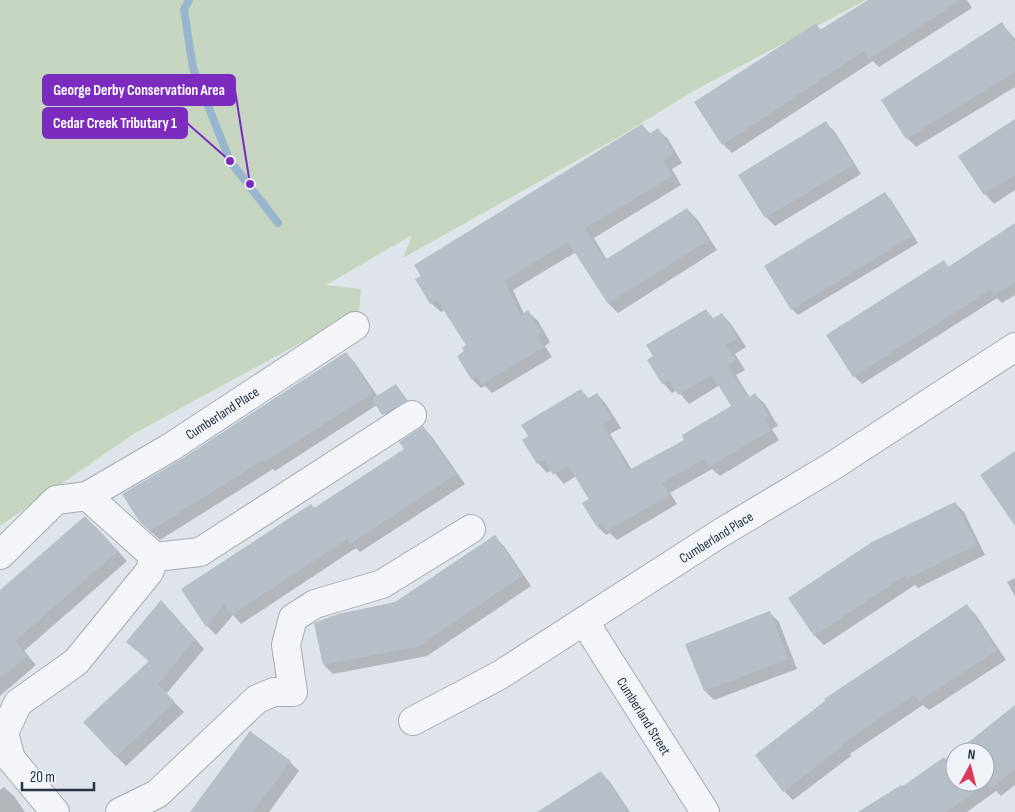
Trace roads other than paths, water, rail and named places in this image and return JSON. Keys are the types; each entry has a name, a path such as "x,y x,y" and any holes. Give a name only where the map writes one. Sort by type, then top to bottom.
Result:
{"street":[{"name":"Cumberland Place","path":"0,555 56,500 87,496 171,447 355,326"},
{"name":"Cumberland Place","path":"413,722 500,675 719,534 831,467 1015,347"},
{"path":"87,496 155,557 200,552 412,415"},
{"path":"120,812 157,794 257,700 274,692 293,692 286,645 293,618 315,604 382,584 471,529"},
{"path":"55,812 6,763 4,733 18,703 76,662 150,572 155,557"},
{"name":"Cumberland Street","path":"584,621 705,812"}],"waterway":[{"path":"189,0 184,10 193,68 230,161 278,223"}],"place":[{"name":"Cedar Creek Tributary 1","path":"230,161"},
{"name":"George Derby Conservation Area","path":"250,184"}]}
